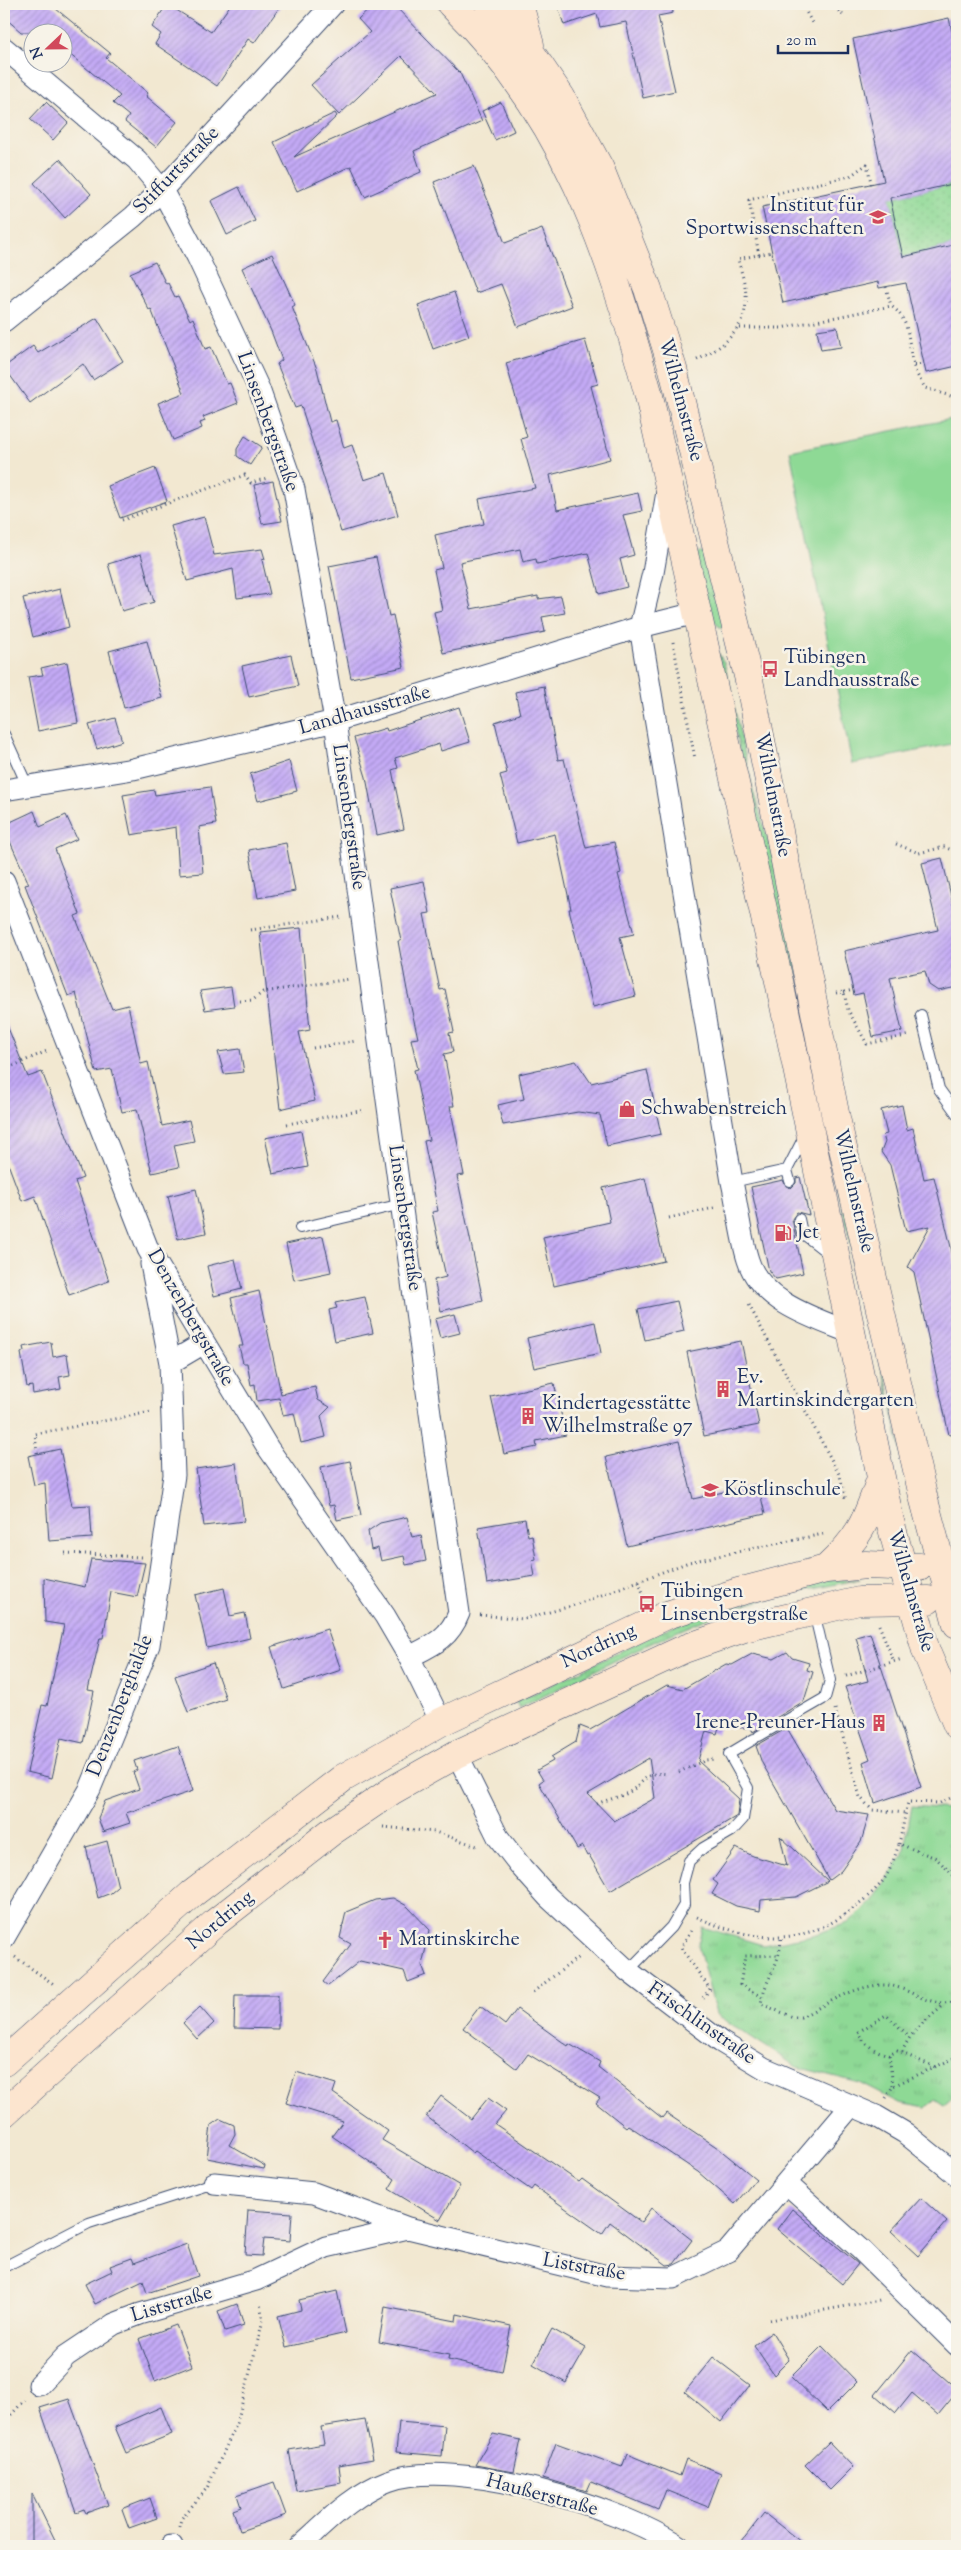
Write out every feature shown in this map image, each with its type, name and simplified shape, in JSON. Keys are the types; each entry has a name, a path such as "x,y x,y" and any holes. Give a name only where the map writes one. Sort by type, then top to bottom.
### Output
{"main road":[{"name":"Wilhelmstraße","path":"451,4 488,44 538,110 576,181 623,299 649,396 854,1334 881,1478 901,1566 926,1651 957,1725"},
{"name":"Wilhelmstraße","path":"489,4 533,56 561,97 600,169 648,290 673,369 749,680 838,1127 949,1568 957,1624"},
{"path":"519,4 533,56"},
{"path":"682,550 715,542"},
{"path":"696,613 730,650 749,680"},
{"path":"826,1569 845,1552 862,1528 881,1478"},
{"name":"Nordring","path":"4,2062 192,1894 343,1778 441,1722 667,1615 738,1592 826,1569 866,1565 949,1568"},
{"name":"Nordring","path":"4,2113 216,1922 315,1844 393,1790 457,1754 684,1650 744,1628 859,1602 953,1598"},
{"path":"441,1722 457,1754"}],"street":[{"name":"Stiffurtstraße","path":"4,321 133,217 162,190 333,4"},
{"name":"Linsenbergstraße","path":"4,48 137,160 162,190 197,256 259,389 294,489 335,721 436,1457 460,1613"},
{"name":"Wilhelmstraße","path":"668,484 654,573 640,627 732,1182 748,1262 767,1291 787,1305 854,1334"},
{"name":"Landhausstraße","path":"4,790 133,769 335,721 640,627 696,613"},
{"name":"Denzenbergstraße","path":"4,881 148,1249 268,1448 371,1594 409,1657 441,1722"},
{"name":"Denzenberghalde","path":"8,1946 90,1790 149,1645 174,1475 170,1363 148,1249"},
{"path":"170,1363 204,1343"},
{"path":"409,1657 438,1642 453,1628 460,1613"},
{"name":"Frischlinstraße","path":"457,1754 498,1837 522,1868 548,1897 628,1971 687,2018 721,2042 764,2068 876,2116 904,2133 957,2175"},
{"name":"Liststraße","path":"214,2183 314,2193 408,2228 608,2276 673,2278 728,2251 851,2106"},
{"path":"786,2183 908,2295 957,2345"},
{"name":"Liststraße","path":"39,2385 66,2356 114,2324 140,2314 256,2280 326,2246 408,2228"},
{"name":"Haußerstraße","path":"300,2546 354,2498 389,2481 429,2474 502,2482 578,2502 660,2533 679,2546"}],"lane":[{"path":"4,734 27,785"},
{"path":"921,1015 939,1089 957,1114"},
{"path":"790,1181 787,1170 809,1127"},
{"path":"732,1182 787,1170"},
{"path":"300,1228 402,1204"},
{"path":"799,1219 802,1233 837,1261"},
{"path":"628,1971 671,1927 684,1905 683,1883 688,1861 703,1848 732,1831 743,1819 748,1788 729,1754 825,1698 830,1680 814,1611"},
{"path":"4,2266 89,2223 214,2183"}],"path":[{"path":"802,4 812,23"},
{"path":"831,4 845,17"},
{"path":"759,255 749,200 850,176 867,164 872,187"},
{"path":"699,360 722,346 740,328 746,300 738,259 772,252"},
{"path":"886,287 891,306 900,313 905,322 914,365 925,388 957,398"},
{"path":"740,328 781,328 891,306"},
{"path":"914,365 924,364"},
{"path":"122,520 245,475 251,483 272,477"},
{"path":"670,620 675,661 695,759"},
{"path":"896,844 919,853 944,847 957,852"},
{"path":"250,930 361,914"},
{"path":"240,1001 253,1000 263,992 370,976"},
{"path":"811,997 853,990"},
{"path":"844,992 848,1010 867,1044 904,1036"},
{"path":"313,1048 379,1037"},
{"path":"4,1070 66,1042"},
{"path":"288,1124 389,1105"},
{"path":"669,1218 737,1203"},
{"path":"752,1269 746,1299 840,1476 847,1505"},
{"path":"38,1453 35,1434 171,1408"},
{"path":"460,1613 524,1619 575,1605 689,1562 829,1533"},
{"path":"65,1553 119,1556"},
{"path":"639,1581 647,1604"},
{"path":"830,1680 860,1674 926,1651"},
{"path":"825,1698 836,1711 860,1797 872,1810 907,1813"},
{"path":"679,1772 706,1760 729,1754"},
{"path":"597,1804 630,1792 647,1776 655,1772 668,1774"},
{"path":"697,1916 719,1927 752,1936 781,1938 813,1931 842,1918 867,1897 886,1877 899,1844 908,1802 940,1803 957,1795"},
{"path":"381,1827 435,1832 483,1848"},
{"path":"899,1844 936,1858 957,1879"},
{"path":"694,1923 699,1908"},
{"path":"687,2018 710,1989 680,1948 692,1929"},
{"path":"781,1938 780,1955 763,1989 761,2004 793,2017 801,2017 850,1992 880,1985 944,2005"},
{"path":"8,1946 75,1999"},
{"path":"533,1992 584,1953"},
{"path":"762,1997 740,1985 745,1956 780,1955"},
{"path":"902,2052 909,2036 916,2027 944,2005 957,2001"},
{"path":"909,2036 886,2015 866,2025 858,2032 862,2041 875,2051 889,2055 897,2051 902,2052 936,2068"},
{"path":"889,2055 894,2086"},
{"path":"876,2116 894,2086 957,2057"},
{"path":"770,2320 908,2295"},
{"path":"172,2546 181,2519 207,2488 237,2423 262,2320"},
{"path":"4,2422 39,2385"}],"green space":[{"path":"957,183 957,244 903,257 890,198"},
{"path":"957,418 957,743 852,764 790,451"},
{"path":"693,553 708,553 727,633 708,617"},
{"path":"718,653 724,662 753,791 776,867 919,1531 876,1340 830,1160"},
{"path":"860,1579 776,1597 727,1611 648,1645 519,1708 516,1702 672,1626 822,1580"},
{"path":"912,1806 950,1809 957,1821 957,2094 944,2105 935,2099 926,2108 899,2103 860,2083 797,2067 716,2014 698,1945 702,1927 763,1945 813,1935 848,1923 872,1902 903,1854"}],"building":[{"path":"10,4 50,4 110,53 106,58 148,93 146,96 177,122 156,147 125,122 129,116 113,103 120,96 72,56 72,22 22,22 21,32 4,17 4,11"},
{"path":"167,4 211,32 231,4 282,4 254,43 248,39 217,86 155,44 161,34 152,27"},
{"path":"374,4 393,4 460,73 482,121 414,151 421,172 365,197 351,166 297,191 274,142 335,113 337,116 294,157 437,93 401,56 339,115 311,85 370,32 358,19"},
{"path":"557,4 672,4 673,13 658,16 675,91 643,98 626,22 600,27 597,14 564,25"},
{"path":"949,18 957,54 957,183 890,198 903,257 957,244 957,366 926,373 906,283 879,288 878,282 783,303 762,207 884,181 853,39"},
{"path":"46,102 68,123 53,140 30,119"},
{"path":"501,102 514,131 495,140 482,111"},
{"path":"60,159 91,194 65,218 34,183"},
{"path":"474,166 505,243 542,229 572,306 518,327 501,284 476,293 434,182"},
{"path":"239,187 255,221 227,235 211,201"},
{"path":"272,254 295,305 292,307 317,369 330,422 336,420 344,448 352,445 364,480 386,473 398,515 341,532 301,406 295,408 277,364 282,360 242,268"},
{"path":"155,262 166,284 168,283 175,297 178,296 190,320 193,318 205,349 211,347 227,384 230,383 238,403 203,417 205,421 200,423 202,428 173,440 158,403 184,393 151,309 149,310 130,273"},
{"path":"454,292 469,336 433,349 418,305"},
{"path":"97,318 123,361 93,380 83,364 30,403 4,367 33,346 38,353"},
{"path":"837,327 841,347 821,350 817,330"},
{"path":"585,340 598,384 591,386 610,459 550,475 557,510 638,493 642,511 623,515 634,555 620,559 627,587 599,594 588,553 537,564 536,559 523,562 520,549 460,562 471,609 538,596 538,599 561,596 565,613 542,617 545,632 443,653 434,612 442,610 434,570 442,568 435,535 484,524 479,499 535,488 521,439 527,437 506,363"},
{"path":"245,436 262,447 250,465 237,456 237,449"},
{"path":"155,468 167,501 120,518 108,486"},
{"path":"273,481 282,521 262,524 254,485"},
{"path":"204,517 214,555 262,549 265,559 262,560 270,594 237,598 233,569 187,581 171,526"},
{"path":"141,554 154,602 122,611 108,564"},
{"path":"376,557 389,616 393,615 404,667 351,678 329,566"},
{"path":"60,589 69,627 33,637 23,598"},
{"path":"147,641 162,698 124,708 109,651"},
{"path":"291,655 298,686 249,697 242,666"},
{"path":"67,662 78,723 38,731 28,677 43,675 41,668"},
{"path":"544,686 558,760 564,759 586,848 614,842 621,873 618,874 634,934 620,937 636,996 593,1007 569,909 571,909 555,834 517,843 500,775 507,773 495,722 520,714 515,692"},
{"path":"459,707 470,742 441,751 439,744 395,758 398,768 392,770 404,829 377,835 366,777 354,738 386,728 387,731"},
{"path":"115,718 122,741 97,749 89,725"},
{"path":"289,761 297,791 258,801 250,774"},
{"path":"210,787 216,824 199,827 203,873 179,875 176,827 131,835 123,795 154,790 155,795"},
{"path":"34,811 40,827 66,815 77,839 55,849 80,914 75,916 112,1009 128,1005 141,1064 148,1062 162,1126 189,1120 194,1141 174,1145 179,1167 152,1173 137,1109 122,1112 112,1069 96,1072 76,993 68,996 25,885 29,884 4,828 4,825"},
{"path":"286,843 295,891 258,898 249,850"},
{"path":"942,858 957,921 957,987 938,991 929,985 925,971 890,978 902,1031 873,1037 863,993 854,995 844,951 938,930 922,863"},
{"path":"424,881 430,913 424,914 440,990 445,989 454,1032 449,1033 453,1052 444,1054 454,1106 450,1106 464,1175 457,1176 483,1301 441,1311 434,1280 446,1277 432,1212 438,1211 424,1141 429,1140 414,1070 418,1069 411,1039 418,1038 407,990 398,941 401,941 390,888"},
{"path":"301,928 310,1030 299,1032 315,1101 280,1109 260,932"},
{"path":"231,987 234,1006 205,1010 200,991"},
{"path":"4,1018 28,1077 42,1072 83,1178 75,1181 109,1281 69,1295 35,1196 22,1201 4,1153"},
{"path":"240,1049 244,1072 224,1074 218,1052"},
{"path":"576,1061 591,1083 647,1070 661,1134 607,1146 600,1115 578,1112 503,1125 498,1105 524,1099 519,1074"},
{"path":"902,1105 907,1130 913,1128 924,1179 934,1177 957,1272 957,1434 949,1435 914,1272 908,1267 930,1226 906,1231 890,1165 881,1152 885,1142 883,1135 887,1134 881,1110"},
{"path":"301,1131 308,1167 273,1174 265,1138"},
{"path":"800,1177 809,1215 797,1212 792,1219 803,1273 776,1279 769,1271 751,1187 783,1180 786,1186 791,1188 796,1183 796,1178"},
{"path":"645,1178 664,1261 554,1286 543,1237 610,1222 603,1188"},
{"path":"196,1189 206,1233 178,1239 168,1196"},
{"path":"323,1236 331,1272 294,1280 286,1244"},
{"path":"235,1259 242,1289 214,1296 207,1266"},
{"path":"259,1291 281,1394 315,1387 318,1400 330,1407 321,1416 326,1437 301,1443 294,1413 283,1415 279,1398 257,1401 255,1384 251,1385 247,1363 243,1363 239,1346 243,1346 231,1298"},
{"path":"365,1297 373,1333 335,1341 329,1310 337,1308 335,1303"},
{"path":"677,1301 684,1331 645,1340 638,1309"},
{"path":"455,1314 460,1333 440,1338 435,1319"},
{"path":"595,1322 601,1353 534,1368 527,1338"},
{"name":"Ev. Martinskindergarten","path":"741,1341 759,1425 704,1436 687,1352"},
{"path":"51,1342 53,1357 67,1354 70,1375 59,1377 61,1389 33,1394 32,1386 27,1387 21,1353 24,1351 23,1347"},
{"name":"Kindertagesstätte Wilhelmstraße 97","path":"554,1383 566,1435 536,1441 537,1447 504,1454 491,1397"},
{"path":"679,1441 693,1499 758,1484 765,1514 627,1546 606,1457"},
{"path":"60,1449 72,1506 90,1505 92,1538 49,1541 45,1483 34,1485 28,1456"},
{"path":"350,1461 361,1515 337,1520 334,1505 329,1506 321,1467"},
{"path":"236,1463 244,1521 204,1526 196,1469"},
{"path":"407,1517 412,1537 421,1535 426,1561 406,1565 404,1556 381,1561 378,1548 371,1550 368,1531 380,1523"},
{"path":"525,1519 528,1536 532,1535 536,1559 532,1560 535,1576 487,1584 478,1527"},
{"path":"91,1559 145,1563 137,1597 111,1592 103,1638 100,1638 88,1690 94,1691 83,1743 61,1738 52,1778 27,1772 42,1705 47,1706 64,1625 45,1622 44,1578 85,1587"},
{"path":"224,1588 230,1616 245,1613 250,1638 207,1648 195,1595"},
{"path":"327,1629 341,1670 284,1689 271,1647"},
{"name":"Irene-Preuner-Haus","path":"870,1633 921,1787 875,1803 863,1762 870,1759 845,1687 868,1681 856,1637"},
{"path":"787,1652 792,1658 809,1663 807,1670 813,1672 804,1701 753,1732 751,1728 719,1727 717,1734 706,1731 698,1761 739,1799 737,1816 610,1891 582,1846 577,1849 539,1783 543,1780 537,1770 553,1761 551,1757 576,1742 580,1726 590,1730 667,1685 683,1689 726,1664 732,1665 752,1654 774,1659","holes":["649,1758 655,1798 614,1821 588,1794"]},
{"path":"213,1663 226,1699 188,1712 175,1676"},
{"path":"787,1728 835,1810 869,1815 861,1842 841,1871 829,1880 762,1763 756,1746"},
{"path":"178,1746 193,1791 126,1813 130,1823 103,1832 98,1818 105,1801 139,1789 133,1772 137,1770 134,1761"},
{"path":"780,1836 828,1881 796,1897 761,1900 760,1911 736,1906 712,1894 718,1884 713,1880 736,1848 753,1856 787,1866"},
{"path":"107,1841 118,1887 111,1893 98,1898 86,1847"},
{"name":"Martinskirche","path":"393,1898 407,1906 430,1930 422,1965 426,1975 408,1982 404,1971 360,1961 328,1986 323,1982 351,1944 340,1938 346,1912 375,1900"},
{"path":"235,1995 278,1995 278,2029 234,2028"},
{"path":"480,2006 505,2025 517,2009 568,2046 569,2044 600,2062 598,2067 662,2118 666,2113 718,2148 756,2179 735,2204 698,2172 628,2125 626,2127 596,2103 600,2098 528,2054 517,2069 463,2028"},
{"path":"200,2007 214,2023 197,2039 183,2023"},
{"path":"296,2072 336,2084 333,2093 388,2131 382,2140 460,2186 440,2220 389,2189 395,2179 332,2136 343,2121 286,2103"},
{"path":"441,2096 471,2119 488,2098 506,2111 495,2124 579,2182 582,2179 641,2222 651,2208 692,2240 674,2264 667,2265 610,2222 602,2234 534,2186 531,2190 475,2151 473,2153 426,2116"},
{"path":"220,2119 234,2125 235,2134 229,2145 265,2166 264,2169 207,2158 211,2125"},
{"path":"921,2198 947,2222 918,2256 891,2231"},
{"path":"792,2209 858,2264 842,2284 777,2229"},
{"path":"248,2210 292,2213 290,2241 264,2239 262,2256 245,2255"},
{"path":"187,2244 198,2276 147,2293 143,2281 95,2304 85,2284 112,2271 110,2266 132,2258 134,2263"},
{"path":"337,2291 346,2333 286,2347 278,2316 301,2310 299,2300"},
{"path":"237,2304 244,2325 225,2331 218,2311"},
{"path":"385,2307 456,2321 457,2314 511,2326 502,2372 448,2360 449,2355 379,2342"},
{"path":"176,2325 192,2366 155,2381 139,2339"},
{"path":"552,2329 586,2348 566,2383 533,2364"},
{"path":"772,2332 789,2360 774,2375 754,2345"},
{"path":"822,2346 857,2382 827,2412 791,2377"},
{"path":"912,2350 957,2389 957,2392 938,2415 912,2393 896,2413 875,2395"},
{"path":"713,2357 750,2385 721,2422 685,2392"},
{"path":"69,2399 108,2505 86,2513 84,2509 76,2512 40,2408"},
{"path":"161,2407 172,2434 126,2453 115,2427"},
{"path":"365,2420 373,2459 339,2465 341,2483 296,2491 289,2450 324,2444 321,2427"},
{"path":"399,2422 445,2426 442,2456 396,2452"},
{"path":"493,2434 521,2440 514,2472 475,2465"},
{"path":"829,2442 853,2467 830,2490 805,2465"},
{"path":"556,2443 622,2467 627,2454 680,2476 686,2459 721,2473 708,2507 666,2490 658,2510 591,2482 587,2491 543,2478"},
{"path":"274,2482 286,2515 240,2531 233,2510 241,2507 237,2495"},
{"path":"32,2493 58,2546 32,2546"},
{"path":"150,2498 157,2518 129,2528 122,2509"},
{"path":"764,2513 806,2546 738,2546"}],"place":[{"name":"Institut für Sportwissenschaften","path":"878,217"},
{"name":"Tübingen Landhausstraße","path":"770,669"},
{"name":"Schwabenstreich","path":"627,1109"},
{"name":"Jet","path":"783,1233"},
{"name":"Ev. Martinskindergarten","path":"723,1389"},
{"name":"Kindertagesstätte Wilhelmstraße 97","path":"528,1416"},
{"name":"Köstlinschule","path":"710,1490"},
{"name":"Tübingen Linsenbergstraße","path":"647,1604"},
{"name":"Irene-Preuner-Haus","path":"879,1723"},
{"name":"Martinskirche","path":"385,1940"}]}
